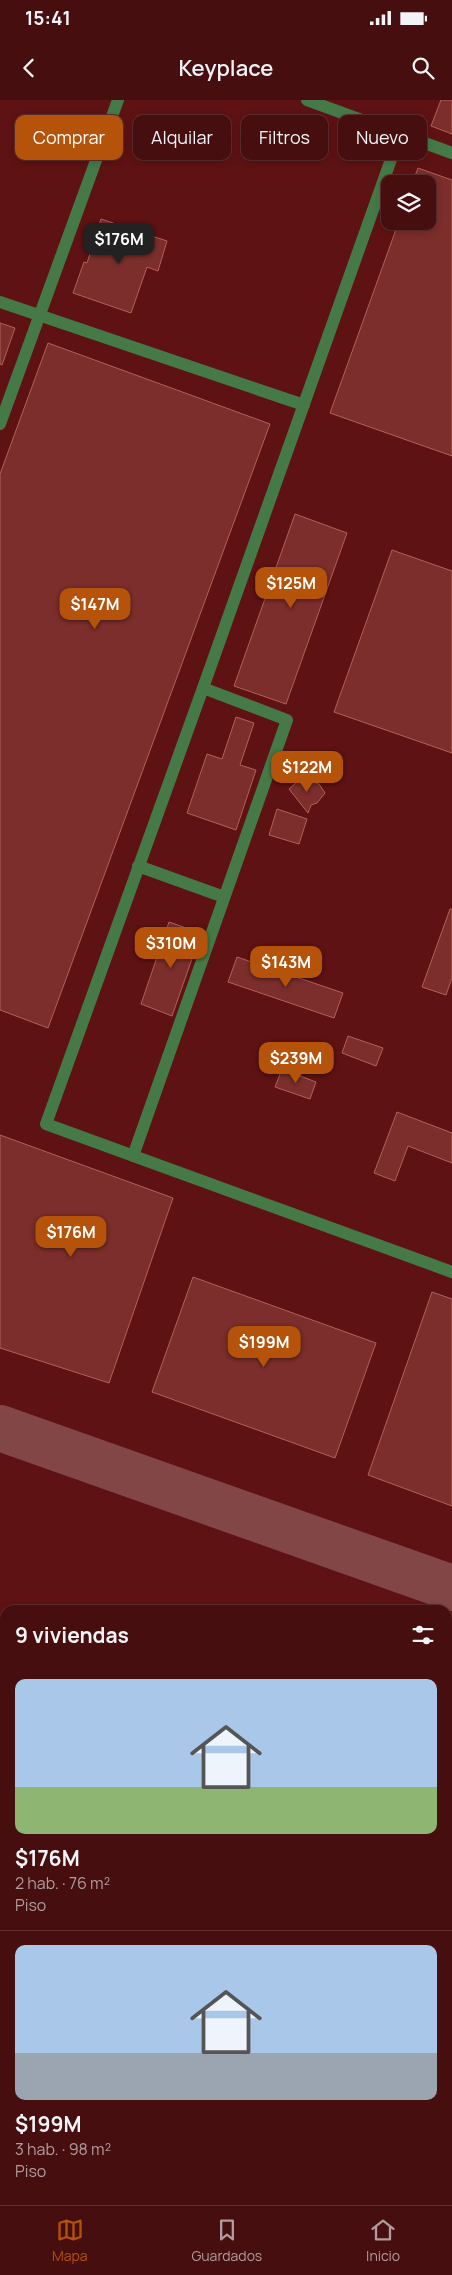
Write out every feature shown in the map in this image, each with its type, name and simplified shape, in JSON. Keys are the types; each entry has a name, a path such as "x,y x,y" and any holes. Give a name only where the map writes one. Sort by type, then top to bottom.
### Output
{"lane":[{"path":"0,424 38,315 118,100"},
{"path":"307,100 348,115"},
{"path":"427,144 452,153"},
{"path":"391,160 46,1124 452,1272"},
{"path":"0,302 304,405"},
{"path":"133,1156 287,720 202,688"},
{"path":"138,866 224,897"}],"building":[{"path":"441,100 452,100 452,134 431,126"},
{"path":"418,168 452,180 452,456 330,413 396,230 436,230 436,175 415,175"},
{"path":"101,219 167,241 158,271 147,267 131,313 73,293 84,262 87,263"},
{"path":"0,323 15,328 2,365 0,364"},
{"path":"48,343 270,424 48,1028 0,1010 0,474"},
{"path":"295,514 347,533 286,704 234,686"},
{"path":"392,550 452,571 452,753 334,712"},
{"path":"236,717 254,723 240,765 256,770 236,830 187,813 207,754 222,759"},
{"path":"308,780 319,784 325,793 317,803 311,805 308,813 289,789 297,782"},
{"path":"277,809 307,819 299,844 269,835"},
{"path":"450,909 452,909 452,978 446,995 422,987"},
{"path":"169,922 201,933 172,1016 141,1004"},
{"path":"237,957 343,993 334,1018 228,982"},
{"path":"348,1036 383,1048 376,1066 342,1053"},
{"path":"282,1069 316,1082 310,1099 275,1087"},
{"path":"397,1112 452,1133 452,1163 408,1146 395,1181 374,1173"},
{"path":"0,1135 173,1198 109,1383 0,1348"},
{"path":"193,1277 376,1343 335,1458 152,1392"},
{"path":"432,1292 452,1299 452,1506 368,1475"}],"taxiway":[{"path":"0,1428 452,1588"}]}
